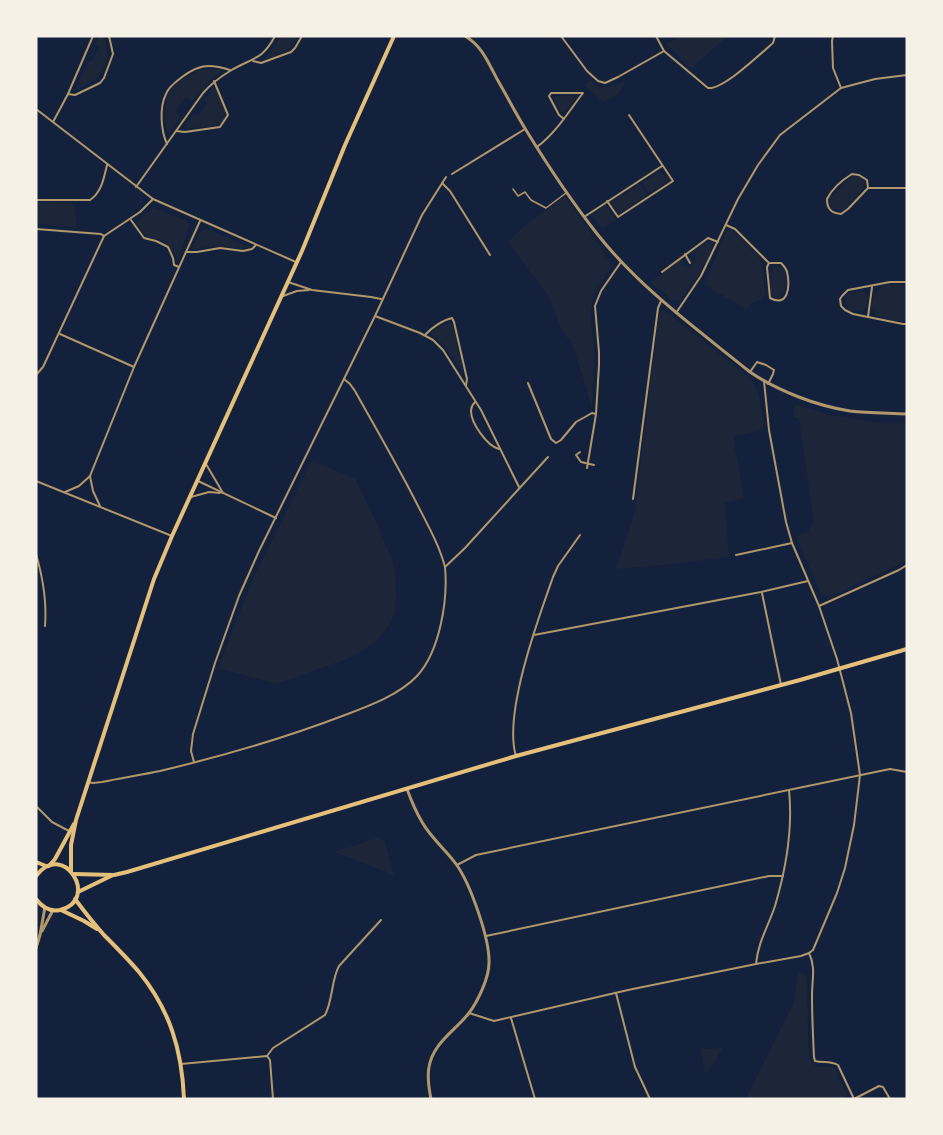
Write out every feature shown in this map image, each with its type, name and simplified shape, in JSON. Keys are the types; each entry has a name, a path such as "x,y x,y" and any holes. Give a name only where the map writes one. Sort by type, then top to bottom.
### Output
{"main road":[{"path":"36,899 41,906 53,910 61,909 71,904 78,892 77,880 73,873 71,844 76,820 154,579 288,282 345,145 394,36"},
{"path":"78,892 114,875 516,756 907,649"},
{"path":"36,876 55,859 76,820"},
{"path":"36,861 48,866 61,865 73,873 114,875"},
{"path":"75,899 102,933 139,971 158,999 172,1027 178,1047 184,1099"},
{"path":"61,909 102,933"}],"street":[{"path":"53,122 93,36"},
{"path":"68,94 75,95 100,83 104,78 113,54 109,36"},
{"path":"136,187 214,81 230,70 258,57 269,47 275,36"},
{"path":"251,61 261,63 291,52 302,36"},
{"path":"465,36 479,47 490,63 525,129 584,217 621,262 676,313 768,384 816,403 836,408 907,414"},
{"path":"561,36 587,71 598,81 605,83 664,51"},
{"path":"656,36 664,51 711,89 724,84 757,57 773,43 775,36"},
{"path":"834,36 832,41 833,68 841,88"},
{"path":"167,144 162,108 167,90 198,68 213,67 230,70"},
{"path":"676,313 697,284 738,199 758,165 780,135 841,88 875,79 907,75"},
{"path":"176,131 185,132 220,127 228,115 214,81"},
{"path":"537,147 545,141 564,118 583,93 551,93 549,96 559,115 564,118"},
{"path":"36,115 37,110 153,199 296,262"},
{"path":"607,201 618,217 673,181 629,115"},
{"path":"452,174 525,129"},
{"path":"36,200 90,200 95,197 101,187 107,165"},
{"path":"584,217 662,166"},
{"path":"868,188 867,180 860,175 852,174 830,193 827,199 828,208 833,213 841,214 868,188 907,188"},
{"path":"195,762 191,751 193,734 239,596 422,215 446,177"},
{"path":"441,183 450,191 490,255"},
{"path":"36,375 43,367 104,236 140,212 153,199"},
{"path":"130,219 144,238 168,247 174,265 179,267"},
{"path":"65,492 79,486 90,476 134,368 200,220"},
{"path":"726,225 735,229 769,263 781,263 787,270 788,292 779,301 770,298 767,267 769,263"},
{"path":"36,235 37,229 104,236"},
{"path":"662,272 708,238 717,242"},
{"path":"186,252 220,248 243,251 252,249 256,245"},
{"path":"685,254 690,263"},
{"path":"587,468 596,414 599,352 595,306 601,291 621,262"},
{"path":"288,282 312,290"},
{"path":"907,282 890,282 848,290 840,299 841,306 852,314 907,324"},
{"path":"868,317 872,286"},
{"path":"281,297 297,291 312,290 382,299"},
{"path":"633,499 658,308 662,301"},
{"path":"375,316 433,340 443,350 476,402 519,488"},
{"path":"424,336 442,322 452,318 467,379 465,385"},
{"path":"59,334 134,368"},
{"path":"750,372 757,362 774,370 768,384"},
{"path":"88,782 102,782 195,762 323,723 393,693 418,675 432,651 445,608 443,558 392,455 356,391 344,379"},
{"path":"469,1013 494,1021 511,1018 616,993 801,956 813,950 845,868 854,825 860,775 851,713 840,669 819,606 792,543 775,467 764,381"},
{"path":"528,383 551,439 556,443 576,422 592,413 596,414"},
{"path":"476,402 472,406 471,413 481,434 488,444 499,449"},
{"path":"580,452 576,455 581,462 594,465"},
{"path":"445,567 548,457"},
{"path":"206,463 223,493"},
{"path":"90,476 93,491 100,506"},
{"path":"36,481 172,536"},
{"path":"198,481 276,518"},
{"path":"191,497 209,492 223,493"},
{"path":"516,756 513,742 522,674 553,577 580,535"},
{"path":"736,555 792,543"},
{"path":"36,554 44,583 45,626"},
{"path":"819,606 907,565"},
{"path":"534,635 808,581"},
{"path":"761,592 781,685"},
{"path":"457,865 476,855 860,775 890,769 907,772"},
{"path":"407,789 422,823 457,865 471,891 488,949 488,973 483,986 469,1013 441,1041 428,1067 431,1099"},
{"path":"756,964 758,950 783,876 789,831 789,790"},
{"path":"36,806 52,822 69,831"},
{"path":"485,936 769,876 783,876"},
{"path":"40,935 41,906"},
{"path":"36,948 53,910"},
{"path":"181,1064 267,1056 273,1048 325,1015 335,973 339,966 381,920"},
{"path":"809,953 814,973 812,992 815,1061 834,1062 838,1065 854,1099 879,1086 883,1087 890,1099"},
{"path":"616,993 634,1067 650,1099"},
{"path":"511,1018 535,1099"},
{"path":"267,1056 270,1060 273,1099"}],"lane":[{"path":"513,189 518,196 525,192 531,200 546,208 567,192"}],"shaded area":[{"path":"99,36 105,36 107,47 106,64 103,71 75,91 88,61 93,61 99,46 95,45"},
{"path":"279,36 297,36 284,52 264,60 275,45"},
{"path":"681,36 728,36 691,68 666,44"},
{"path":"205,69 221,69 221,72 206,84 192,101 186,97 175,111 181,117 169,134 165,126 165,110 169,93 187,76"},
{"path":"590,80 601,87 625,83 618,94 604,102 585,86"},
{"path":"215,87 226,113 223,122 214,126 183,129 194,114 198,116 208,103 204,100"},
{"path":"572,95 575,100 566,111 561,112 554,99 555,96"},
{"path":"660,172 668,178 668,181 648,192 642,182"},
{"path":"854,176 861,178 863,189 844,210 833,208 830,198"},
{"path":"640,184 646,193 645,196 619,214 611,202"},
{"path":"565,196 610,262 610,268 594,295 590,314 594,350 592,409 570,338 563,333 548,295 508,242 521,229"},
{"path":"36,202 73,203 77,228 36,223"},
{"path":"606,205 616,220 602,229 591,215"},
{"path":"154,208 187,221 189,226 178,260 166,243 147,237 136,222"},
{"path":"207,229 249,247 244,249 219,246 192,249 200,232"},
{"path":"731,229 762,260 765,295 760,300 751,303 748,310 706,286 705,282 727,231"},
{"path":"707,242 712,243 713,246 699,275 679,301 674,301 651,283 682,259 685,261 682,264 686,268 697,259 691,253"},
{"path":"777,265 783,268 786,284 783,295 776,299 770,293 770,276 772,267"},
{"path":"886,285 907,285 907,321 884,319 874,312 872,303 875,294"},
{"path":"865,292 868,298 865,310 852,311 845,304 846,295"},
{"path":"664,310 749,377 758,394 764,427 760,428 760,431 733,436 744,498 725,503 729,557 616,569 634,516 659,315"},
{"path":"449,322 453,326 463,373 445,347 431,335 433,330"},
{"path":"794,404 830,415 879,423 907,423 907,559 829,597 821,594 796,536 807,533 814,523 799,418 794,418"},
{"path":"312,460 355,479 371,511 392,560 396,580 395,612 390,624 378,639 347,659 276,684 218,668 254,577"},
{"path":"377,838 385,842 394,875 335,852"},
{"path":"798,973 806,974 809,1059 817,1067 835,1067 839,1075 837,1076 847,1093 846,1096 842,1099 746,1099 793,1005"},
{"path":"723,1048 707,1073 704,1071 701,1049"}]}
